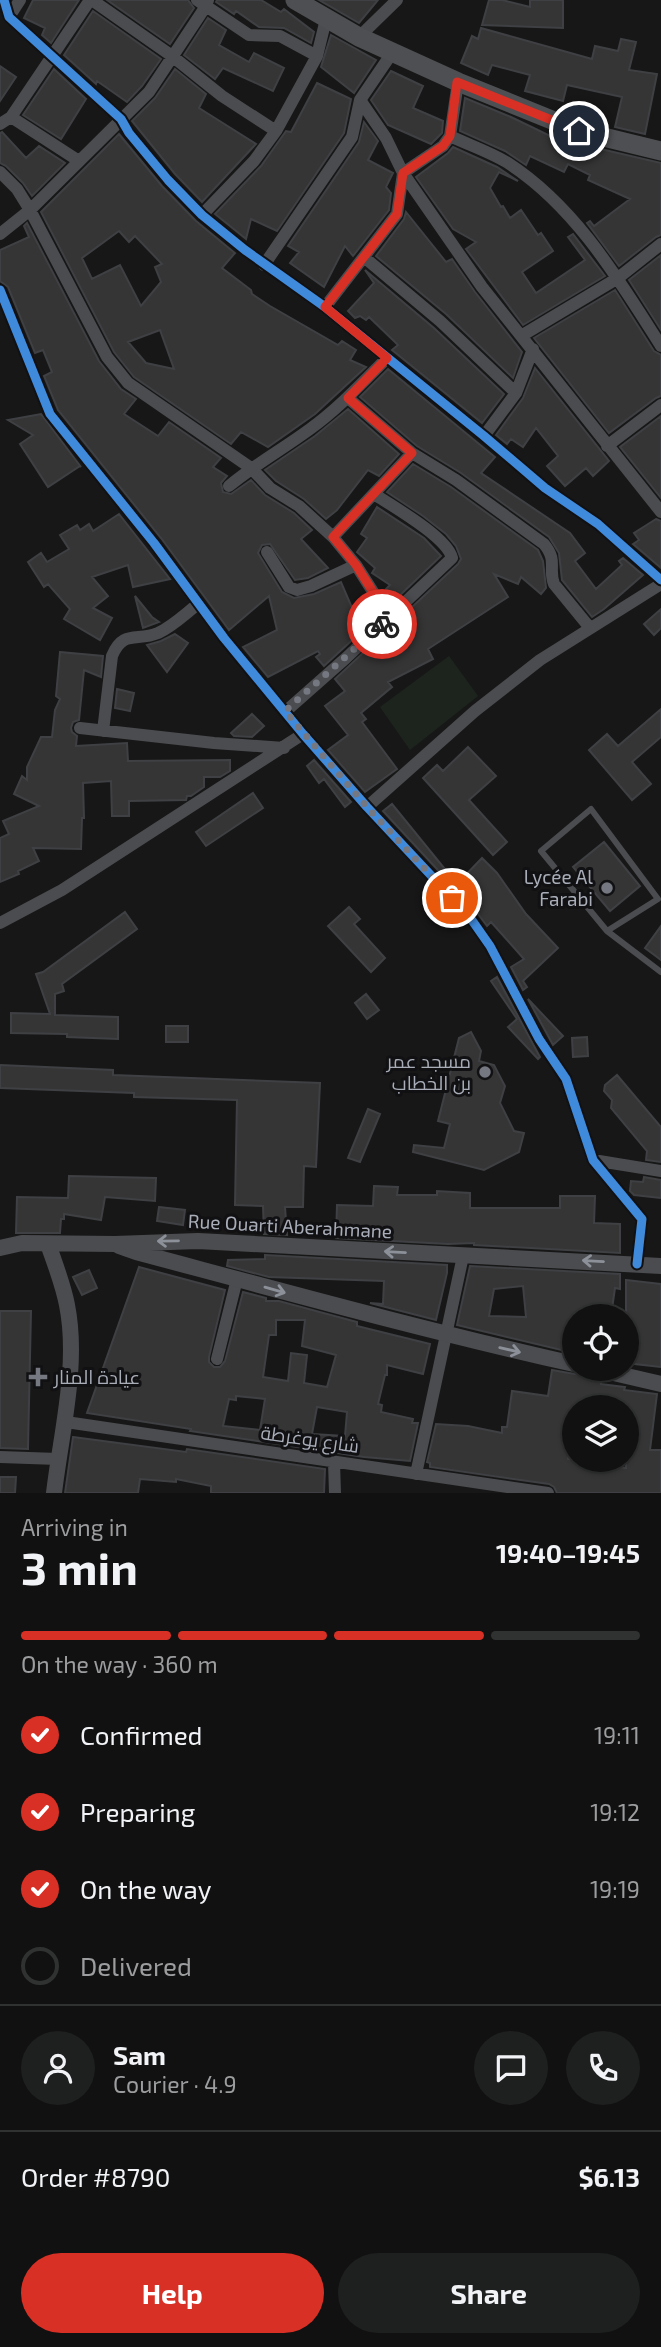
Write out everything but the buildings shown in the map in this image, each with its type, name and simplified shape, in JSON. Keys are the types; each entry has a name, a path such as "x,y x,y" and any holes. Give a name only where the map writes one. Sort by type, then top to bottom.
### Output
{"main road":[{"path":"295,0 392,54 457,82 569,127 661,151"}],"street":[{"path":"4,0 9,17 121,119 167,180 202,215 264,265 325,307 545,488 598,524 661,582 540,660 475,711 367,807"},
{"path":"9,17 20,0"},
{"path":"79,161 5,120 91,0 172,56 222,96 276,131"},
{"path":"359,37 397,0"},
{"path":"0,234 30,210 149,92 204,2 249,35 280,36 317,56"},
{"path":"202,215 254,161 276,131 317,56 326,19"},
{"path":"264,265 352,138 360,100 392,54"},
{"path":"325,307 397,214 403,173 443,146 450,136 457,82"},
{"path":"360,100 386,138 403,173 482,288 661,512"},
{"path":"450,136 507,163 564,210 618,278 661,346"},
{"path":"0,172 30,210 107,357 128,383 251,468 270,488 299,506 333,537 356,565 389,617"},
{"path":"521,336 618,278 661,244"},
{"path":"365,258 440,321 516,393"},
{"path":"0,290 50,414 98,471 224,638 303,734 469,916 490,946 539,1039 566,1079 593,1160 642,1219 637,1264"},
{"path":"484,436 516,393 533,349"},
{"path":"229,486 310,429 348,398 387,358"},
{"path":"348,398 412,453 456,480 544,544 553,558 554,584 590,628"},
{"path":"607,446 661,405"},
{"path":"333,537 412,453"},
{"path":"285,711 448,563 452,555 420,524 374,494"},
{"path":"267,552 289,587 297,590 356,565"},
{"path":"103,731 112,656 117,645 124,639 155,635 198,604"},
{"path":"80,728 284,748"},
{"path":"0,923 62,890 303,734"},
{"path":"593,1160 661,1171"},
{"path":"0,1239 22,1243"},
{"name":"Rue Ouarti Aberahmane","path":"22,1243 198,1241 661,1266"},
{"path":"0,1248 22,1243"},
{"path":"48,1244 65,1293 70,1323 66,1422 54,1493"},
{"path":"115,1244 446,1336 562,1361"},
{"path":"416,1474 463,1256"},
{"path":"217,1359 237,1279"},
{"path":"639,1379 661,1384"},
{"name":"شارع يوغرطة","path":"66,1422 545,1493"},
{"path":"0,1457 58,1459"},
{"path":"334,1462 335,1493"}],"lane":[{"path":"607,931 658,899 591,809 541,851 607,931 661,972"}],"shaded area":[{"path":"449,656 478,696 410,750 380,707"}],"cycle path":[{"path":"4,0 9,17 121,119 129,133 168,180 202,215 245,250 325,307 545,488 598,524 661,580"},
{"path":"0,290 50,414 154,543 224,638 303,734 469,916 490,946 539,1039 566,1079 593,1160 642,1219 637,1264"}],"way so far":[{"path":"382,624 285,711 367,807 452,898"}],"place":[{"name":"Lycée Al Farabi","path":"607,888"},
{"name":"مسجد عمر بن الخطاب","path":"485,1072"},
{"name":"عيادة المنار","path":"38,1377"}],"route":[{"path":"382,624 389,617 356,565 333,537 412,453 348,398 387,358 325,307 397,214 403,173 443,146 450,136 457,82 579,131"}]}
